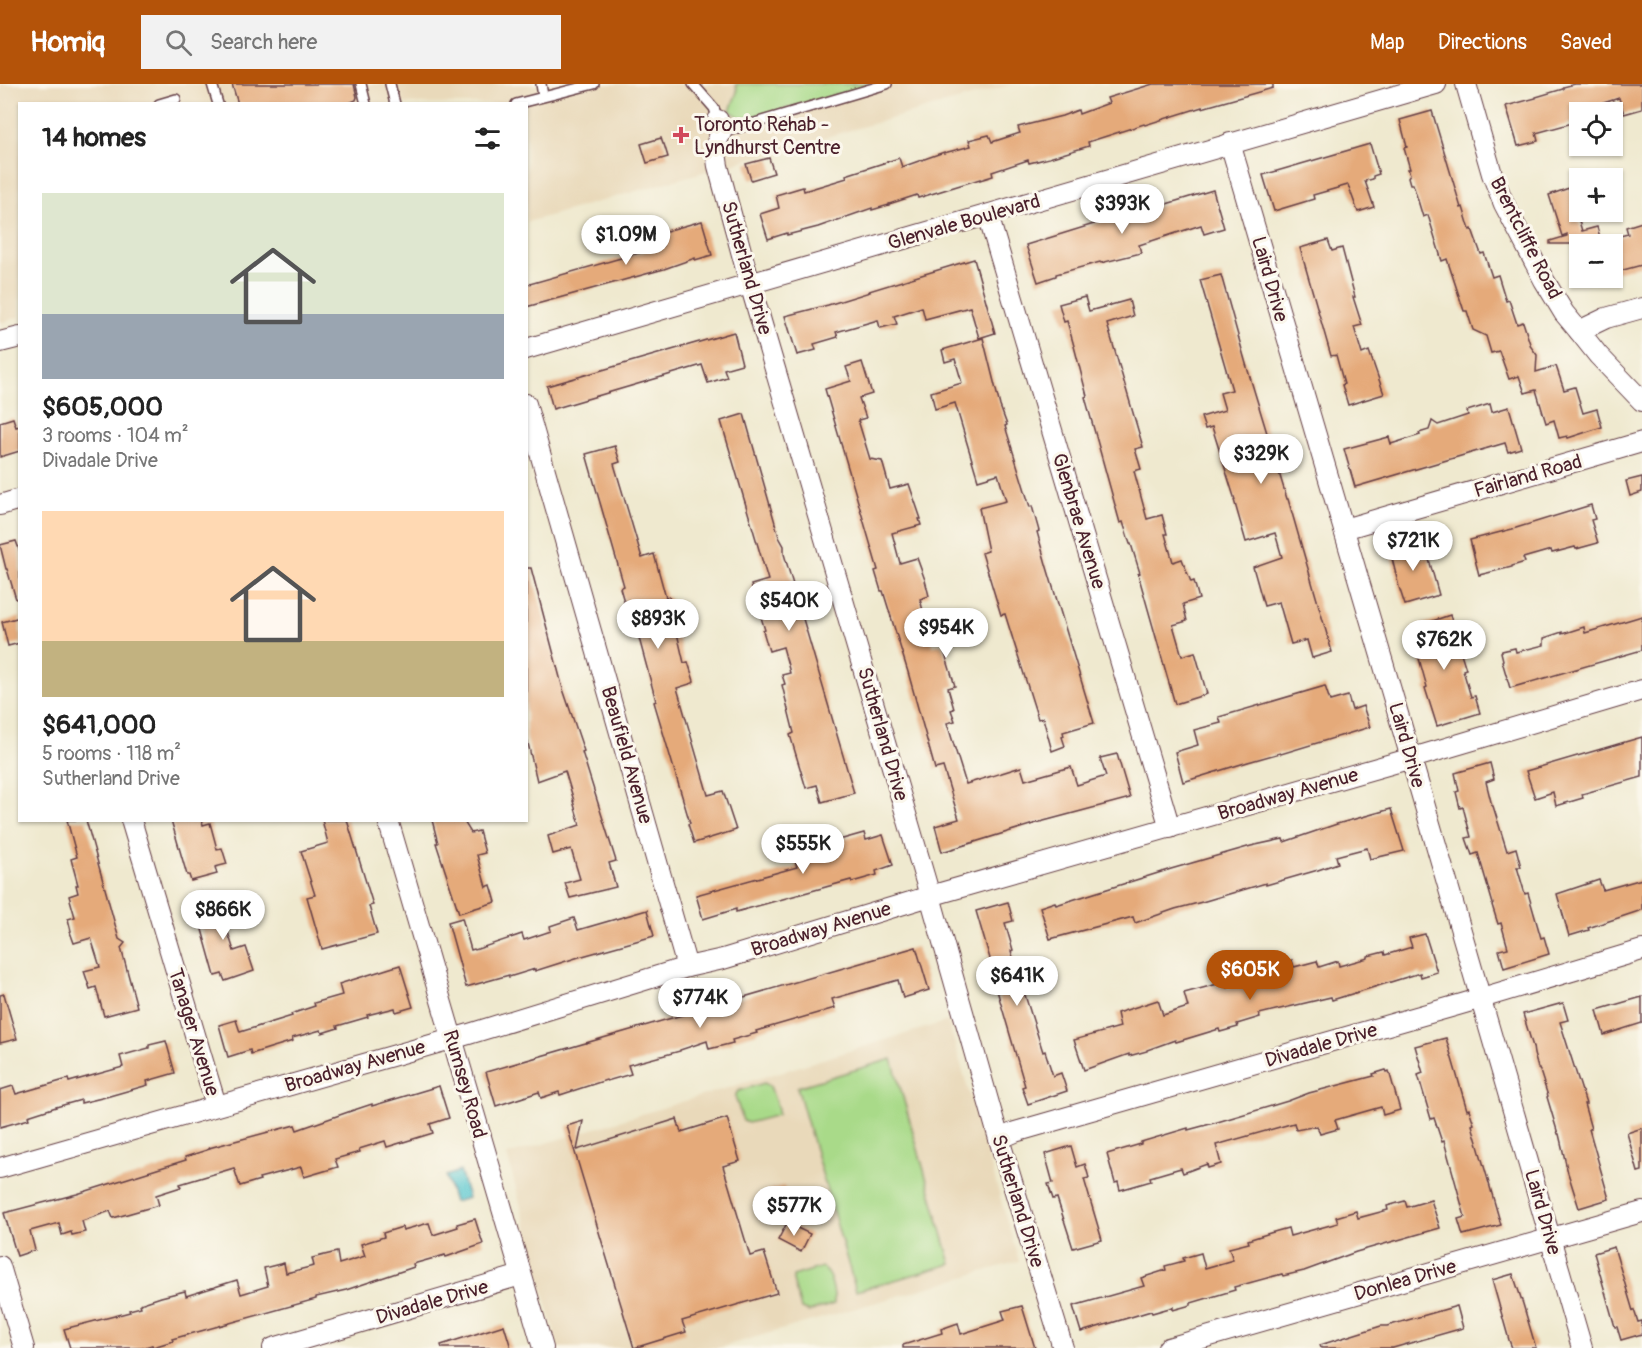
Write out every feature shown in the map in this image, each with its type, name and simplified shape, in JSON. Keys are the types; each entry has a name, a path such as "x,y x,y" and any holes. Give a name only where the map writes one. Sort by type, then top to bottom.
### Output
{"street":[{"name":"Glenvale Boulevard","path":"528,348 1436,84"},
{"name":"Brentcliffe Road","path":"1466,84 1492,174 1504,204 1544,280 1564,313 1598,355 1642,400"},
{"name":"Sutherland Drive","path":"719,126 715,152 750,284 999,1139 1063,1348"},
{"name":"Laird Drive","path":"1230,143 1582,1348"},
{"name":"Glenbrae Avenue","path":"988,215 1170,828"},
{"path":"1579,331 1606,318 1642,308"},
{"path":"0,342 18,338"},
{"name":"Beaufield Avenue","path":"528,411 687,967"},
{"name":"Fairland Road","path":"1344,529 1642,442"},
{"path":"0,505 18,500"},
{"name":"Broadway Avenue","path":"0,1168 452,1039 687,967 1642,690"},
{"name":"Tanager Avenue","path":"132,822 216,1105"},
{"name":"Rumsey Road","path":"389,822 543,1348"},
{"name":"Divadale Drive","path":"999,1139 1015,1132 1642,950"},
{"name":"Donlea Drive","path":"1168,1348 1642,1212"},
{"path":"0,1266 24,1348"},
{"name":"Divadale Drive","path":"273,1348 521,1275"}],"lane":[{"path":"212,84 217,102"},
{"path":"361,84 366,102"},
{"path":"390,84 394,102"},
{"path":"541,84 543,96"},
{"path":"523,102 594,84"},
{"path":"693,84 714,108 719,126 887,84"},
{"path":"166,102 176,99"}],"shaded area":[{"name":"Toronto Rehab - Lyndhurst Centre","path":"0,84 1013,84 528,222 528,102 18,102 18,317 0,323"},
{"path":"948,1021 1019,1261 718,1348 559,1348 507,1155"}],"green space":[{"path":"736,84 877,84 751,118 741,118 730,111 737,92"},
{"path":"892,1059 951,1264 856,1291 797,1087"},
{"path":"764,1083 770,1086 778,1115 748,1123 743,1121 735,1096 738,1091"},
{"path":"822,1267 832,1284 834,1304 809,1312 801,1309 793,1276"}],"water":[{"path":"460,1171 468,1198 454,1202 446,1176"}],"building":[{"path":"232,84 354,84 357,97 352,102 237,102"},
{"path":"1153,84 1273,84 1273,88 1144,124 1088,142 1089,146 1049,158 1029,163 1028,160 992,172 993,176 980,180 918,198 917,195 818,227 768,239 760,214 779,208 776,195 803,187 804,191 847,178 846,175 899,158 902,167 944,152 971,146 969,140 989,135 992,142 1020,133 1018,127 1078,110 1079,114 1109,103 1107,98"},
{"path":"1575,84 1642,84 1642,109 1624,114 1623,102 1620,102 1619,98 1606,102 1569,102 1569,124 1536,133 1538,141 1518,146 1506,106 1563,89 1563,87"},
{"path":"1432,111 1461,208 1463,207 1481,254 1484,253 1492,277 1498,275 1506,301 1509,300 1517,324 1523,322 1531,347 1537,355 1536,372 1556,366 1564,390 1575,387 1583,413 1597,409 1602,427 1568,438 1567,436 1559,438 1554,420 1546,423 1536,390 1525,393 1519,376 1509,379 1499,351 1491,353 1486,336 1473,330 1467,311 1464,311 1447,259 1442,261 1428,215 1423,217 1413,184 1410,184 1408,177 1410,174 1408,169 1410,169 1404,148 1407,147 1400,120"},
{"path":"661,138 668,157 647,163 641,144"},
{"path":"1370,144 1379,174 1365,181 1374,207 1358,212 1348,185 1313,195 1314,199 1274,211 1263,175"},
{"path":"769,158 774,173 751,180 746,164"},
{"path":"1569,188 1569,222 1579,222 1582,231 1597,227 1599,234 1569,234 1569,244 1550,244 1550,241 1567,236 1567,234 1562,236 1549,195"},
{"path":"1213,190 1224,228 1204,234 1201,225 1139,245 1141,253 1056,274 1056,276 1038,282 1026,245"},
{"path":"702,221 712,255 528,306 528,284 663,246 659,233"},
{"path":"1642,222 1642,265 1623,270 1623,235 1628,234 1626,227"},
{"path":"1328,240 1332,251 1342,248 1362,325 1354,327 1362,354 1369,351 1384,394 1348,405 1336,355 1331,356 1300,248"},
{"path":"974,259 995,333 979,338 970,307 925,319 922,307 894,316 897,324 880,328 878,320 836,332 838,337 814,344 816,350 797,355 785,316 828,305"},
{"path":"1221,275 1332,652 1312,658 1307,640 1291,644 1279,602 1264,606 1253,567 1282,557 1275,533 1246,542 1212,427 1205,429 1201,417 1225,410 1220,393 1232,390 1200,280"},
{"path":"1085,297 1089,311 1129,300 1133,316 1107,324 1143,447 1135,449 1141,469 1134,471 1147,519 1162,515 1173,562 1182,559 1191,582 1194,581 1199,599 1183,604 1187,621 1173,625 1182,656 1195,652 1207,694 1175,704 1138,574 1140,573 1123,522 1120,523 1085,397 1087,396 1067,321 1064,322 1059,304"},
{"path":"734,332 742,364 724,369 727,377 708,383 702,365 553,409 547,386"},
{"path":"983,338 1007,425 1005,426 1030,507 1032,506 1046,564 1094,723 1063,732 1065,746 1052,751 1043,718 1038,719 1005,614 1001,615 982,553 988,551 979,508 1006,501 998,474 978,480 955,403 935,409 931,392 962,383 955,359 945,362 942,350"},
{"path":"862,362 872,394 859,398 866,418 858,420 870,459 882,461 890,489 909,484 921,519 919,519 921,525 892,533 900,563 917,558 925,580 929,596 920,599 933,646 942,644 955,686 948,688 955,721 947,723 966,784 1021,767 1025,780 1071,767 1077,785 1106,776 1100,758 1117,754 1130,798 942,852 935,826 959,819 943,767 935,769 908,672 875,571 878,570 825,389 851,381 846,367"},
{"path":"1490,404 1492,412 1509,407 1521,448 1508,452 1505,443 1355,487 1344,449 1389,437 1391,444 1429,430 1432,421 1438,425 1468,415 1467,411"},
{"path":"744,414 854,793 822,802 817,785 806,788 790,735 794,733 782,685 785,684 782,675 790,673 783,647 769,651 751,585 768,580 721,421"},
{"path":"13,418 16,427 18,426 18,452 0,457 0,422"},
{"path":"615,446 620,462 614,464 642,558 654,554 666,598 669,597 675,616 673,616 684,663 688,662 694,681 677,688 708,795 723,791 736,830 694,843 654,702 656,701 639,638 620,588 624,586 586,454"},
{"path":"1642,477 1642,492 1630,496 1626,481"},
{"path":"1591,505 1595,519 1591,520 1598,543 1552,553 1551,550 1523,558 1525,562 1512,567 1479,575 1470,540"},
{"path":"1417,539 1422,558 1428,556 1439,595 1405,605 1389,546"},
{"path":"16,541 18,546 18,598 16,599 0,545"},
{"path":"528,568 531,568 563,689 584,751 582,752 616,861 609,863 616,887 570,898 565,883 580,879 571,849 553,854 548,836 580,825 574,801 565,771 537,781 528,743"},
{"path":"1450,615 1462,649 1460,650 1466,669 1463,670 1471,697 1475,696 1480,713 1437,726 1425,688 1427,687 1412,628"},
{"path":"1642,616 1642,650 1510,688 1502,661 1502,651 1515,648 1516,652 1544,645 1544,638 1562,632 1562,634 1584,627 1585,633"},
{"path":"18,618 18,644 8,646 2,622"},
{"path":"1325,686 1330,701 1348,696 1352,710 1363,706 1370,727 1183,782 1175,752 1198,745 1194,730 1221,723 1219,717"},
{"path":"1642,737 1642,777 1582,794 1583,798 1556,806 1553,792 1535,798 1526,771"},
{"path":"1490,763 1494,779 1486,782 1492,806 1507,851 1516,848 1521,867 1517,867 1525,894 1528,893 1541,938 1544,937 1549,954 1504,968 1499,950 1508,948 1501,923 1498,924 1492,905 1478,853 1472,855 1466,838 1471,837 1463,807 1460,808 1456,792 1459,791 1455,773"},
{"path":"1391,809 1404,851 1370,859 1367,848 1336,856 1338,863 1318,870 1175,909 1135,923 1133,917 1050,939 1040,907 1055,902 1056,905 1251,846 1283,839 1284,842"},
{"path":"68,822 87,822 119,939 125,943 121,948 137,1007 104,1016 96,987 90,989 84,971 100,967 91,938 74,943 68,919 75,917 69,896 78,893 71,859 77,857"},
{"path":"172,822 202,822 203,825 210,823 217,849 222,848 227,864 215,867 217,874 191,881 187,875"},
{"path":"323,822 348,822 373,905 369,906 377,934 322,949 307,897 315,895 301,851 328,843"},
{"path":"433,822 464,822 471,833 479,831 485,853 477,855 486,887 491,885 496,902 459,913 436,843 438,843"},
{"path":"864,833 866,840 883,835 893,865 876,871 877,875 703,919 696,895 797,867 793,853"},
{"path":"1642,879 1642,910 1569,936 1557,894 1599,880 1603,890"},
{"path":"231,899 238,922 226,926 234,951 246,947 254,971 225,981 222,974 215,976 196,908"},
{"path":"1008,902 1013,921 1005,923 1013,950 1011,951 1043,1052 1045,1051 1053,1076 1061,1073 1067,1091 1028,1104 976,911"},
{"path":"647,910 654,936 535,971 535,969 466,987 448,922 462,918 471,950 475,950 522,934 524,940 551,931 550,926 574,918 578,930"},
{"path":"1425,934 1437,972 1421,977 1420,973 1332,1000 1331,997 1259,1014 1260,1017 1237,1024 1238,1027 1220,1032 1219,1029 1176,1042 1175,1040 1084,1070 1074,1040 1120,1027 1117,1013 1158,1000 1163,1015 1188,1007 1184,993 1225,982 1227,988 1275,974 1273,966 1292,960 1294,967 1317,961 1319,967 1338,961 1339,966 1384,952 1385,955 1412,947 1409,938"},
{"path":"916,947 929,990 903,998 898,980 832,999 835,1008 756,1031 757,1033 732,1040 733,1043 709,1049 707,1041 628,1065 631,1074 560,1095 559,1092 541,1098 539,1092 496,1106 486,1072"},
{"path":"400,965 413,1007 396,1012 395,1008 367,1015 368,1017 322,1033 321,1030 292,1038 293,1041 251,1054 250,1050 228,1057 219,1025 236,1020 240,1032 292,1016 291,1014 315,1006 314,1003 342,995 339,984"},
{"path":"4,994 17,1039 0,1043 0,995"},
{"path":"1642,997 1642,1023 1604,1035 1597,1010"},
{"path":"1563,1003 1568,1020 1560,1022 1586,1104 1584,1104 1591,1129 1589,1129 1609,1199 1579,1208 1523,1014"},
{"path":"1446,1038 1467,1110 1469,1109 1474,1124 1472,1125 1501,1225 1463,1235 1458,1219 1465,1217 1444,1141 1442,1142 1434,1118 1431,1119 1418,1075 1423,1073 1415,1046"},
{"path":"166,1041 175,1073 147,1081 148,1085 81,1103 81,1100 56,1107 28,1116 29,1119 0,1127 0,1090 13,1086 16,1094 68,1079 69,1082 123,1067 120,1056"},
{"path":"1389,1071 1400,1110 1383,1115 1381,1107 1335,1120 1338,1129 1320,1134 1317,1126 1296,1130 1294,1123 1216,1145 1221,1164 1208,1168 1207,1164 1183,1173 1181,1168 1150,1177 1151,1181 1120,1190 1118,1182 1115,1183 1107,1154 1188,1128 1188,1130 1214,1123 1309,1093 1374,1076 1373,1074"},
{"path":"439,1086 449,1118 430,1124 433,1133 387,1147 385,1141 359,1149 360,1152 335,1159 338,1167 304,1177 301,1167 259,1178 260,1180 240,1186 234,1168 180,1184 181,1187 156,1195 159,1205 113,1218 110,1211 82,1221 85,1232 72,1235 71,1232 62,1235 59,1223 30,1231 35,1250 17,1256 4,1213 77,1194 186,1160 185,1157 209,1148 295,1125 297,1130 372,1104 372,1106"},
{"path":"727,1118 740,1161 723,1166 750,1256 764,1252 777,1293 682,1321 686,1332 634,1348 567,1126 583,1121 577,1150 677,1119 681,1132"},
{"path":"1642,1128 1642,1171 1638,1172 1627,1133"},
{"path":"1071,1146 1077,1167 1085,1164 1089,1178 1084,1179 1102,1240 1073,1248 1057,1198 1053,1199 1048,1184 1053,1183 1045,1154"},
{"path":"784,1186 790,1210 772,1215 765,1191"},
{"path":"1431,1200 1440,1228 1356,1252 1304,1271 1283,1276 1282,1274 1234,1287 1235,1290 1191,1303 1191,1305 1173,1310 1173,1307 1152,1313 1151,1311 1081,1332 1073,1306 1144,1286 1141,1278 1166,1270 1165,1266 1184,1261 1183,1258 1201,1253 1205,1268 1233,1260 1229,1248 1249,1243 1248,1240 1270,1233 1288,1228 1290,1236 1338,1223 1336,1217 1356,1211 1358,1218 1388,1210 1387,1206 1405,1201 1407,1207"},
{"path":"475,1219 483,1244 446,1257 445,1255 413,1264 414,1267 346,1290 172,1339 173,1341 153,1347 152,1345 142,1348 70,1348 64,1329 130,1312 129,1310 141,1307 140,1304 161,1297 185,1291 186,1296 237,1280 241,1294 268,1286 264,1268 284,1263 286,1273 314,1266 312,1258 337,1252 339,1264 365,1256 361,1244 384,1237 383,1233 402,1227 403,1230 429,1223 433,1235"},
{"path":"787,1223 810,1234 801,1252 778,1240"},
{"path":"1614,1247 1633,1311 1638,1322 1642,1321 1642,1334 1621,1340 1617,1327 1615,1327 1594,1253"},
{"path":"1513,1274 1536,1348 1512,1348 1509,1340 1492,1280"},
{"path":"1022,1306 1035,1348 903,1348 903,1345 942,1333 941,1329 958,1323 961,1334 1005,1320 1002,1311"},
{"path":"1457,1306 1463,1328 1393,1348 1321,1348 1320,1345 1381,1326"},
{"path":"504,1325 511,1348 442,1348 441,1345"}],"place":[{"name":"Toronto Rehab - Lyndhurst Centre","path":"681,135"}]}
